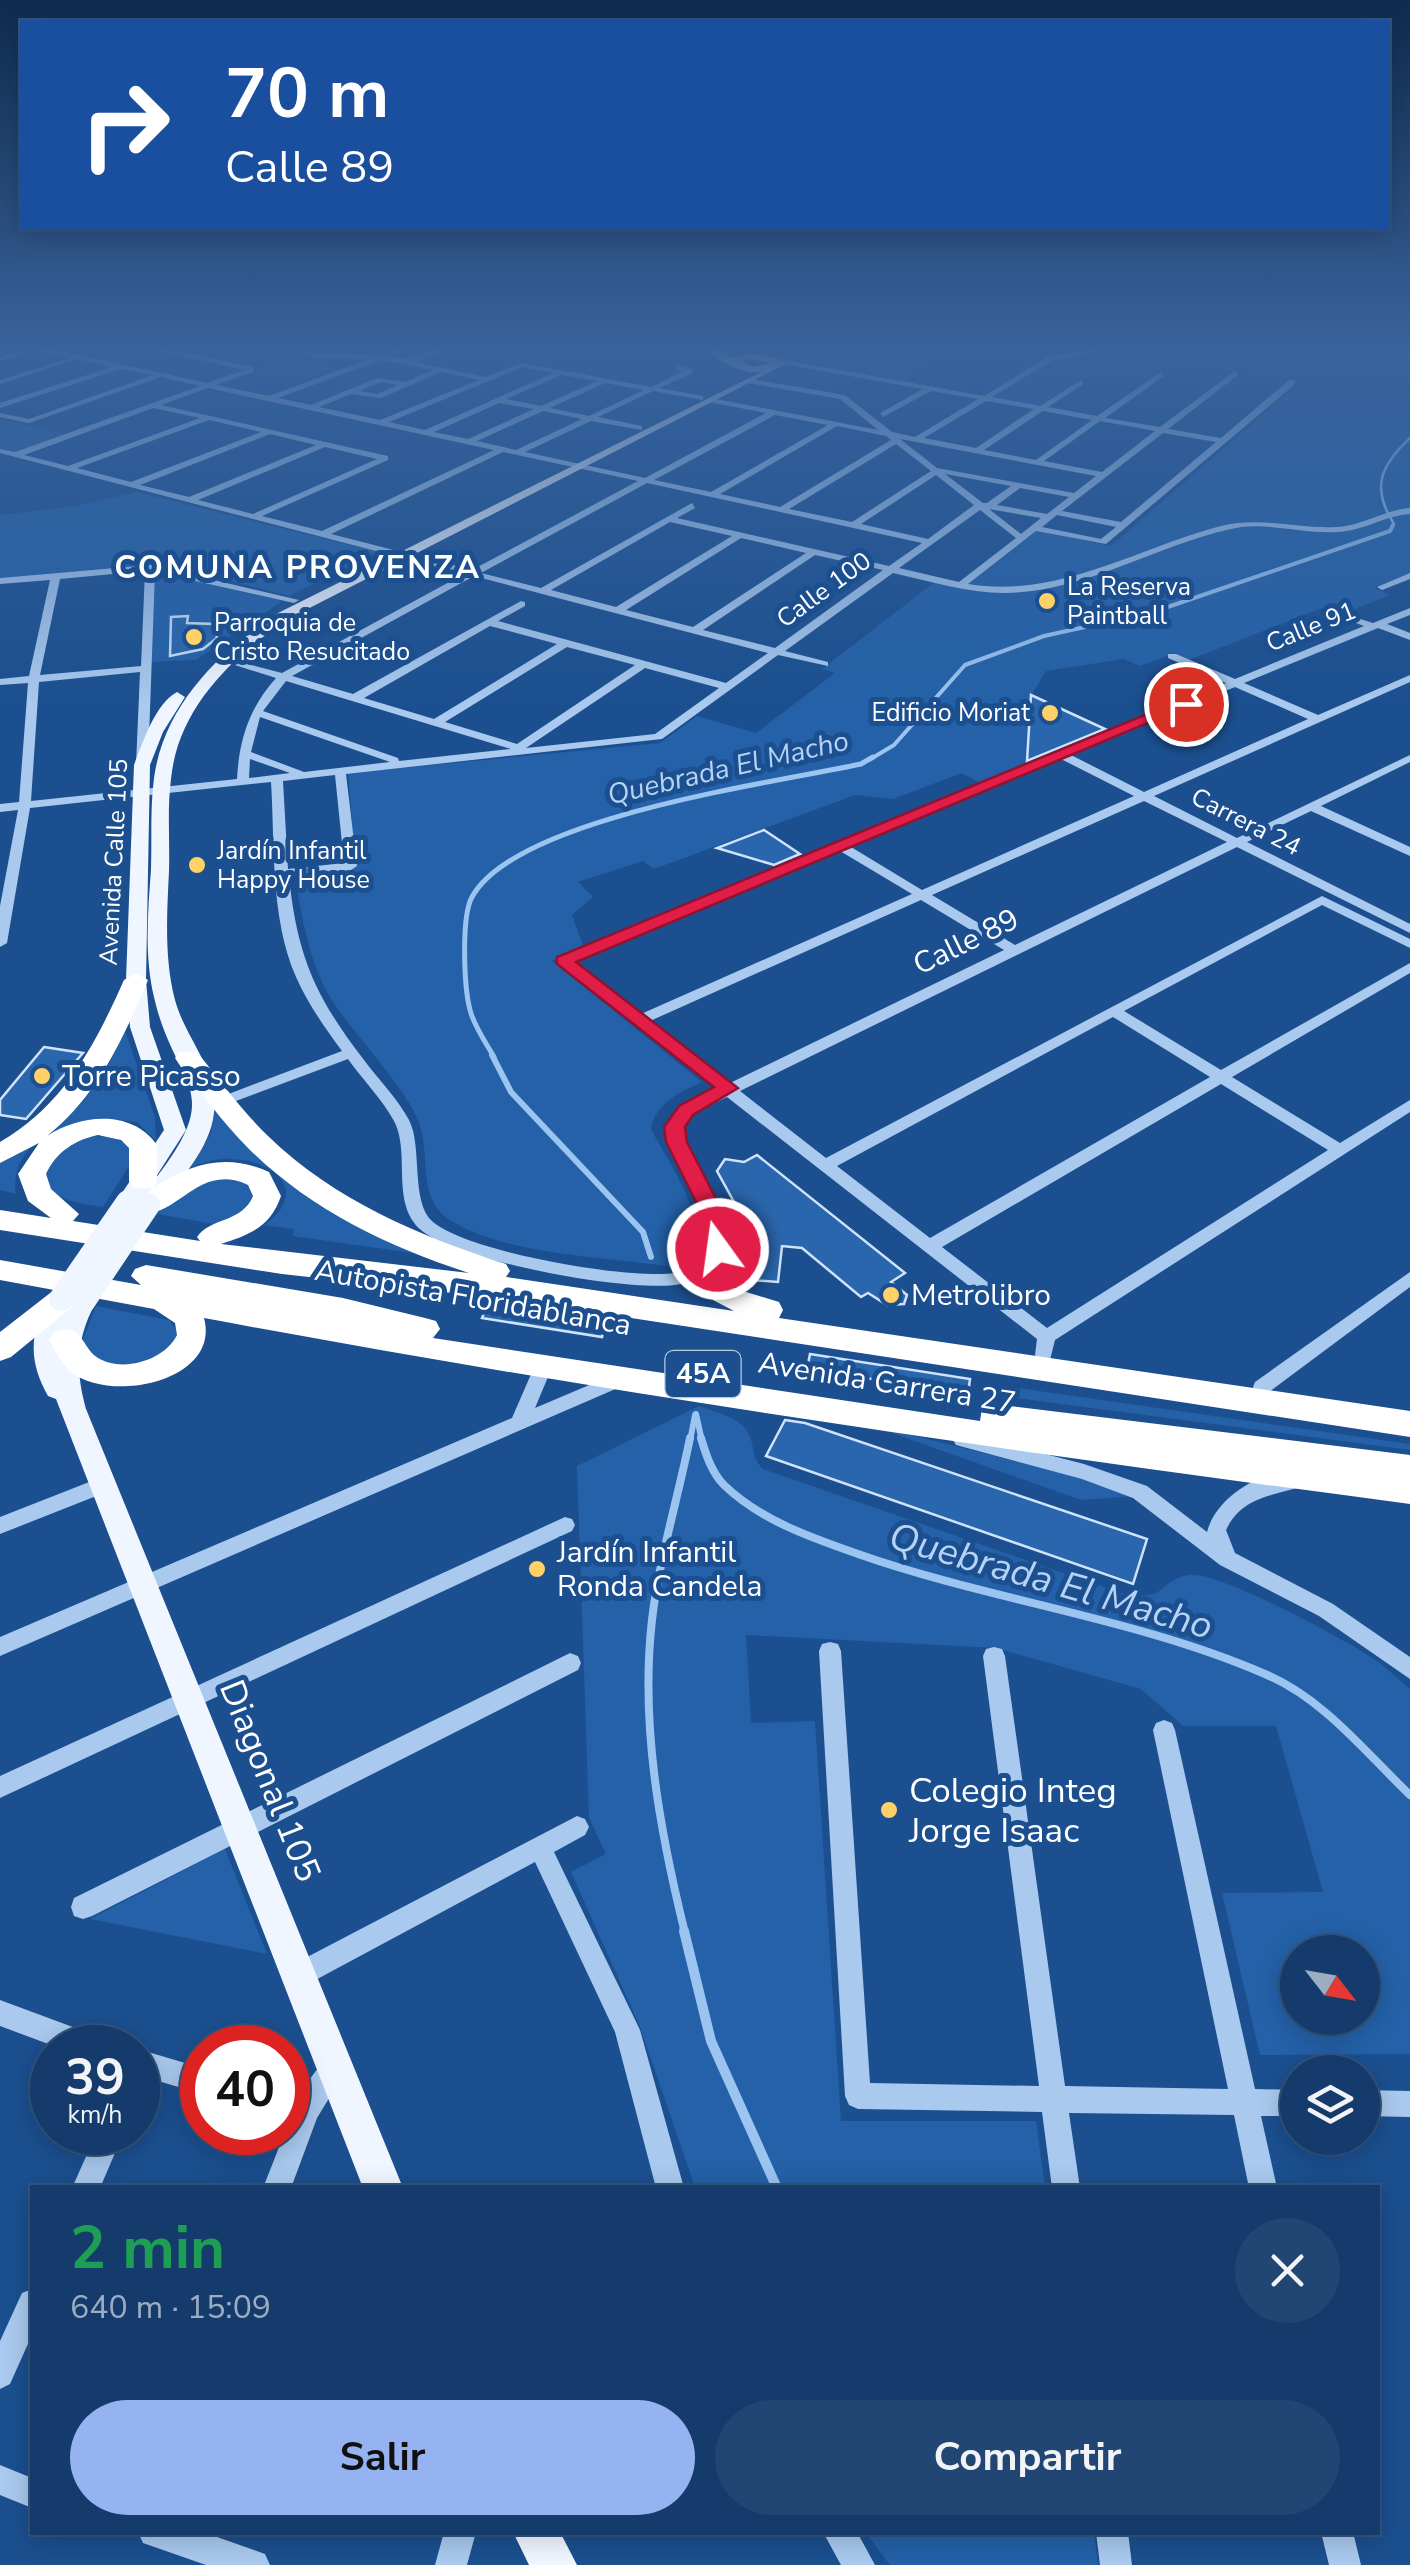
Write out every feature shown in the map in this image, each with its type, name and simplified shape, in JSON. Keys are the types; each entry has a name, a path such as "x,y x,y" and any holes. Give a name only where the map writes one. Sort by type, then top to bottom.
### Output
{"highway":[{"path":"0,1154 48,1124 84,1085 109,1043 136,980"},
{"path":"188,1058 274,1156 334,1199 407,1239 496,1271"},
{"path":"65,1214 38,1194 32,1174 46,1151 70,1135 99,1127 129,1131 143,1145 140,1196 210,1170 238,1170 259,1179 266,1196 258,1215 212,1237"},
{"name":"Avenida Carrera 27","path":"2,1222 65,1214 212,1237 496,1271 1045,1346 1262,1387 1410,1404"},
{"name":"Autopista Floridablanca","path":"2,1222 282,1264 507,1288 1410,1424"},
{"name":"Autopista Floridablanca","path":"2,1222 428,1330 938,1411 1410,1468"},
{"path":"718,1249 711,1267 717,1286 736,1301 768,1310"},
{"name":"Avenida Carrera 27","path":"0,1270 66,1294 162,1300 1001,1437 1410,1490"},
{"path":"0,1284 66,1294"},
{"path":"0,1350 66,1294"},
{"path":"65,1340 80,1361 97,1373 110,1378 144,1375 176,1358 192,1335 192,1323 184,1312 162,1300"}],"main road":[{"name":"Avenida Calle 105","path":"66,1294 140,1196 190,1145 203,1115 203,1091 168,1010 160,965 152,790 142,765 163,718 194,677 236,638 294,600 571,466"},
{"name":"Avenida Calle 105","path":"140,1196 175,1130 140,1027 136,980 152,790 179,723 202,689 229,660 283,616 398,552"},
{"name":"Diagonal 105","path":"66,1294 62,1366 72,1409 381,2185"},
{"name":"Diagonal 105","path":"66,1294 44,1334 43,1352 55,1386 72,1409"},
{"path":"537,2535 554,2565"}],"street":[{"path":"54,466 325,532 824,664"},
{"path":"68,469 77,466"},
{"path":"132,484 180,466"},
{"path":"191,499 272,466"},
{"path":"257,515 369,466"},
{"path":"325,532 468,466"},
{"path":"582,466 930,542"},
{"path":"243,780 244,753 258,713 284,676 674,466"},
{"path":"712,494 762,466"},
{"path":"782,509 849,466"},
{"path":"929,466 1021,538"},
{"path":"1056,466 1103,475"},
{"path":"961,585 1115,466"},
{"path":"1034,528 1103,542 1193,466"},
{"path":"854,525 936,471 1076,496"},
{"name":"Calle 100","path":"522,750 658,738 930,542 1019,484"},
{"path":"544,590 692,506"},
{"path":"984,506 1122,525"},
{"path":"669,519 961,585 1008,591 1041,586 1232,526 1266,523 1347,529 1388,514 1410,511"},
{"path":"618,610 740,535"},
{"path":"695,630 813,552"},
{"path":"0,581 150,568 294,600"},
{"path":"142,765 150,568"},
{"path":"0,941 25,804 34,678 56,575"},
{"path":"1382,587 1410,576"},
{"path":"355,698 521,604"},
{"path":"1327,609 1410,637"},
{"name":"Calle 91","path":"640,1020 563,960 1410,611"},
{"path":"489,622 728,687"},
{"path":"436,723 566,643"},
{"path":"1172,656 1318,719"},
{"path":"229,660 522,750"},
{"path":"0,808 522,750 644,664"},
{"path":"0,682 143,668"},
{"path":"1410,678 640,1020 928,1247 1045,1346 1410,1104"},
{"path":"258,713 402,763"},
{"path":"244,753 303,774"},
{"name":"Carrera 24","path":"1062,755 1410,929"},
{"name":"Calle 89","path":"718,1249 717,1222 676,1142 674,1127 686,1110 1410,758"},
{"path":"285,874 351,866 340,770"},
{"path":"277,776 289,920 300,972 408,1136 416,1210 436,1234 504,1257 652,1280 686,1277 704,1266 718,1249"},
{"path":"1312,806 1410,852"},
{"path":"842,846 1013,950"},
{"path":"825,1165 1322,900 1410,944"},
{"path":"928,1247 1410,968"},
{"path":"1113,1012 1340,1150"},
{"path":"223,1100 353,1052"},
{"path":"1262,1387 1410,1278"},
{"path":"519,1423 544,1365"},
{"path":"0,1647 625,1377"},
{"path":"876,1417 1130,1488 1164,1507 1240,1567 1326,1610 1410,1668"},
{"path":"1240,1567 1217,1540 1216,1530 1224,1511 1264,1487 1322,1478"},
{"path":"0,1526 102,1485"},
{"path":"0,1787 566,1525"},
{"path":"830,1651 858,2096 1280,2102"},
{"path":"994,1656 1066,2185"},
{"path":"83,1906 570,1664"},
{"path":"1164,1730 1262,2185"},
{"path":"298,1976 577,1827"},
{"path":"540,1846 627,2030 669,2185"},
{"path":"0,2013 33,2025"},
{"path":"310,2093 335,2066"},
{"path":"1380,2103 1410,2104"},
{"path":"87,2185 101,2155"},
{"path":"278,2185 285,2155"},
{"path":"0,2374 30,2307"},
{"path":"0,2480 30,2492"},
{"path":"163,2535 254,2565"},
{"path":"451,2565 459,2535"},
{"path":"841,2535 860,2565"},
{"path":"1112,2535 1116,2565"},
{"path":"1339,2535 1344,2565"}],"shaded area":[{"path":"1204,466 1410,466 1410,573 1374,588 1390,595 1345,613 1327,606 1189,660 1174,653 1140,666 1124,659 1046,671 1031,696 1027,764 982,784 962,773 893,799 855,795 654,869 643,861 578,882 593,897 572,915 583,946 552,961 702,1082 663,1105 651,1129 679,1179 694,1218 696,1236 691,1252 679,1265 525,1247 472,1231 439,1211 428,1188 422,1136 413,1110 326,990 304,926 294,875 356,868 348,773 660,743 697,716 756,733 835,673 822,669 935,582 963,588 1036,531 1111,546"},
{"path":"137,492 377,552 289,596 187,570 139,566 0,578 0,515 75,506"},
{"path":"154,570 282,601 196,660 150,662"},
{"path":"125,1031 155,1117 156,1141 137,1122 76,1125 38,1142 25,1155 17,1172 16,1194 0,1190 0,1161 44,1134 76,1108 101,1077"},
{"path":"215,1110 370,1231 413,1253 292,1236 294,1229 264,1225 285,1200 286,1189 273,1171 231,1159 191,1167 211,1133"},
{"path":"89,1136 113,1137 130,1146 131,1163 103,1207 64,1198 46,1180 44,1169 64,1146"},
{"path":"231,1175 250,1186 253,1194 246,1212 213,1224 157,1214 183,1187"},
{"path":"96,1306 169,1320 178,1332 176,1344 140,1368 98,1365 81,1344"},
{"path":"996,1385 1410,1444 1410,1450 994,1395"},
{"path":"699,1406 744,1427 763,1469 1118,1592 1146,1595 1189,1575 1227,1584 1338,1637 1374,1659 1410,1689 1410,2054 1260,2055 1222,1893 1323,1892 1276,1726 1183,1726 1141,1689 996,1648 746,1635 751,1723 815,1721 841,2121 1036,2121 1045,2185 694,2185 640,2027 571,1872 606,1854 589,1818 577,1466"},
{"path":"867,1424 1111,1485 1134,1496 1081,1500"},
{"path":"225,1849 267,1954 90,1919"},
{"path":"868,2535 1094,2535 1098,2565 890,2565"}],"building":[{"name":"Parroquia de Cristo Resucitado","path":"188,616 187,623 214,624 217,638 203,649 170,656 171,617"},
{"name":"Edificio Moriat","path":"1031,695 1105,729 1027,761"},
{"path":"764,830 800,854 774,865 717,848"},
{"name":"Torre Picasso","path":"44,1047 83,1053 26,1119 0,1115 0,1100"},
{"path":"757,1155 905,1273 891,1282 907,1295 904,1304 887,1305 868,1293 861,1297 802,1248 782,1246 778,1282 737,1279 745,1222 717,1171 725,1159 744,1162"},
{"path":"488,1304 607,1323 602,1337 482,1318"},
{"path":"810,1354 970,1379 968,1394 807,1369"},
{"path":"785,1420 805,1423 1147,1539 1133,1584 766,1456"}],"waterway":[{"name":"Quebrada El Macho","path":"1387,466 1381,488 1392,528"},
{"name":"Quebrada El Macho","path":"869,760 894,745 965,665 1044,636 1153,612 1390,531 1393,525"},
{"name":"Quebrada El Macho","path":"494,1057 470,1010 465,935 472,897 498,869 539,845 591,825 711,793 861,764 873,757"},
{"name":"Quebrada El Macho","path":"492,1055 511,1092 643,1232 651,1257"},
{"name":"Quebrada El Macho","path":"696,1414 702,1441"},
{"path":"690,1441 695,1415"},
{"path":"685,1933 655,1778 649,1659 659,1574 690,1438"},
{"name":"Quebrada El Macho","path":"701,1438 724,1485 770,1518 805,1534 960,1585 1166,1638 1265,1674 1325,1712 1410,1795"},
{"path":"684,1931 711,2041 776,2185"}],"place":[{"name":"La Reserva Paintball","path":"1047,601"},
{"name":"Parroquia de Cristo Resucitado","path":"194,637"},
{"name":"Edificio Moriat","path":"1050,713"},
{"name":"Jardín Infantil Happy House","path":"197,865"},
{"name":"Torre Picasso","path":"42,1076"},
{"name":"Metrolibro","path":"891,1295"},
{"name":"Jardín Infantil Ronda Candela","path":"537,1569"},
{"name":"Colegio Integ Jorge Isaac","path":"889,1810"}],"district":[{"name":"COMUNA PROVENZA","path":"298,567"}],"route":[{"path":"718,1249 720,1230 676,1142 674,1127 686,1110 728,1088 563,960 1186,704"}]}
